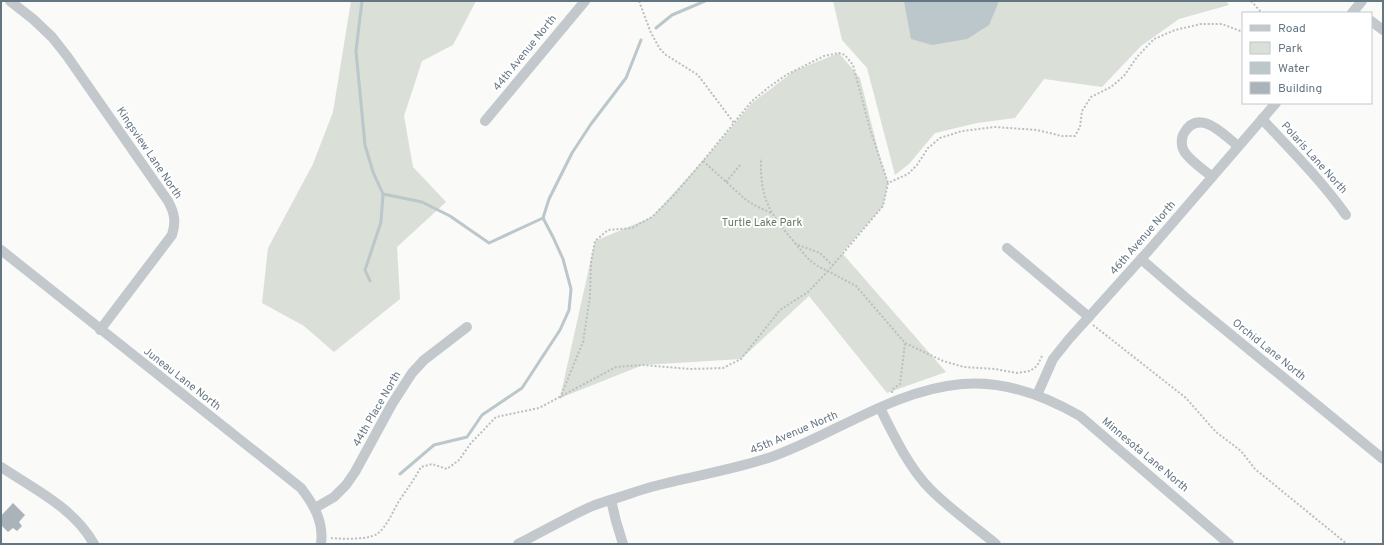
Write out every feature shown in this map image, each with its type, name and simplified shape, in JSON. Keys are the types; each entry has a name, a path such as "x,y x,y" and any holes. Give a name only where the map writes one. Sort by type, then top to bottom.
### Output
{"street":[{"name":"Kingsview Lane North","path":"10,1 33,19 52,37 67,56 174,212 175,224 172,235 100,330"},
{"name":"44th Avenue North","path":"485,121 585,1"},
{"path":"1372,22 1383,30"},
{"name":"46th Avenue North","path":"1037,395 1053,359 1275,104"},
{"name":"Polaris Lane North","path":"1262,119 1303,161 1332,195 1346,215"},
{"path":"1212,176 1184,152 1182,136 1186,129 1200,122 1208,123 1238,146"},
{"path":"1007,248 1086,320"},
{"name":"Juneau Lane North","path":"1,250 301,488 314,508 320,522 322,541"},
{"name":"Orchid Lane North","path":"1141,259 1192,302 1381,454"},
{"name":"44th Place North","path":"314,508 334,497 346,485 355,472 392,404 412,373 424,360 467,327"},
{"name":"45th Avenue North","path":"518,544 591,506 651,487 730,469 767,458 804,444 891,403 938,387 964,384 989,384 1008,387 1037,395"},
{"name":"Minnesota Lane North","path":"1037,395 1059,404 1080,416 1229,544"},
{"path":"880,408 910,464 929,488 952,509 996,544"},
{"path":"1,467 60,506 77,521 94,544"},
{"path":"611,500 624,544"}],"path":[{"path":"639,1 651,32 660,49 666,55 698,75 734,123"},
{"path":"1251,1 1261,12"},
{"path":"888,183 908,174 917,165 928,148 940,138 962,131 995,127 1037,130 1062,136 1075,136 1080,128 1082,110 1091,97 1111,87 1124,76 1137,57 1154,39 1175,30 1201,24 1222,24 1242,32"},
{"path":"322,541 364,538 377,534 385,525 421,467 432,464 447,469 459,460 471,443 496,416 539,408 560,398 616,367 643,365 690,369 723,368 741,359 780,310 808,292 883,206 888,183 870,129 854,65 845,55 838,53 824,56 786,75 769,87 751,102 703,162 652,217 632,228 608,230 596,241 591,262 590,297 583,342 560,398"},
{"path":"761,158 760,174 762,188 768,207 778,223 814,265 828,270 856,286 905,343 943,361 964,367 995,369 1017,373 1030,371 1037,366 1044,354"},
{"path":"703,162 749,202 772,214"},
{"path":"726,182 741,164"},
{"path":"797,245 820,253 832,265"},
{"path":"1086,320 1186,398 1216,432 1241,451 1255,469 1347,544"},
{"path":"891,403 892,390 900,384 905,343"}],"green space":[{"path":"351,1 476,1 453,45 422,61 404,116 413,167 446,202 397,247 400,299 334,352 304,326 262,303 268,248 313,164 333,112"},
{"path":"833,1 1226,1 1229,5 1179,19 1141,46 1102,87 1044,79 1015,118 977,123 935,133 909,164 895,175 867,68 842,40"},
{"name":"Turtle Lake Park","path":"839,53 860,78 879,154 888,183 883,206 842,253 946,372 887,393 809,296 741,359 643,365 560,398 595,241 652,217 708,155 752,103 794,71"}],"water":[{"path":"904,1 999,1 989,25 967,39 932,45 911,39"}],"building":[{"path":"13,503 25,515 19,522 22,526 17,531 13,528 8,532 1,525 1,516"}],"waterway":[{"path":"362,1 356,51 365,145 373,172 383,194 422,202 450,216 489,243 543,218"},
{"path":"656,28 672,15 705,1"},
{"path":"400,474 434,445 467,437 482,415 522,388 560,330 569,310 571,289 563,259 543,218 549,199 572,153 591,124 626,78 641,40"},
{"path":"370,281 365,270 381,222 383,194"}]}
